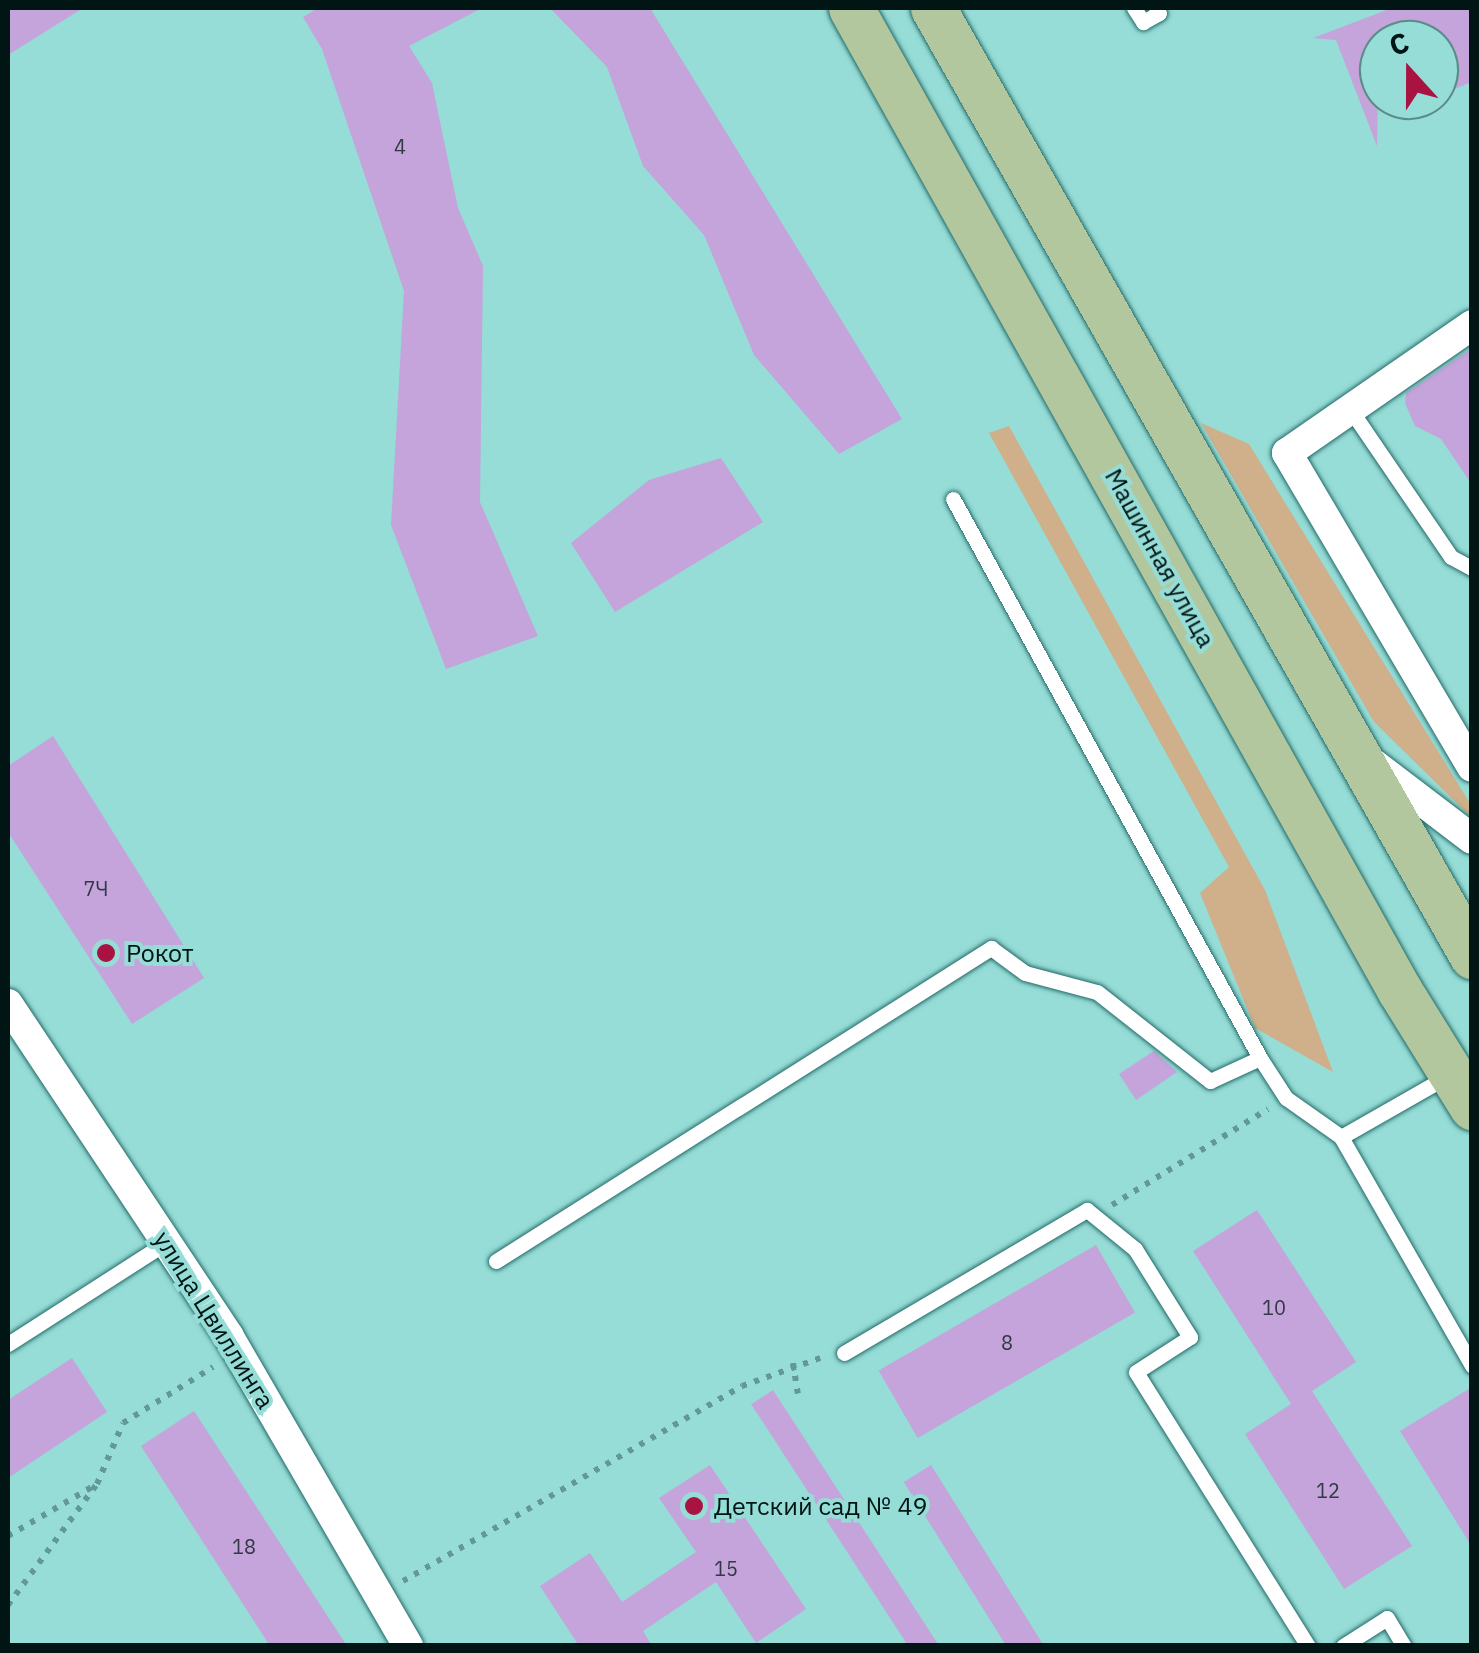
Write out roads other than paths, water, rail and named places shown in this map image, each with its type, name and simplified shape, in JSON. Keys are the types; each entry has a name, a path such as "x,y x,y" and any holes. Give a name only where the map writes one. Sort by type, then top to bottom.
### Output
{"main road":[{"name":"Машинная улица","path":"851,8 1461,1090"},
{"path":"933,8 1344,741 1472,956"}],"street":[{"path":"1472,324 1287,453 1472,767"},
{"path":"1344,741 1472,839"},
{"name":"улица Цвиллинга","path":"8,1004 237,1352 408,1646"}],"lane":[{"path":"1134,8 1143,22 1159,12 1156,8"},
{"path":"1350,409 1451,558 1472,568"},
{"path":"954,499 1260,1058 1286,1098 1341,1137 1472,1366"},
{"path":"496,1261 991,948 1025,974 1097,992 1210,1081 1260,1058"},
{"path":"1341,1137 1461,1090"},
{"path":"844,1353 1087,1210 1135,1249 1190,1338 1136,1372 1308,1646"},
{"path":"8,1344 167,1242"},
{"path":"1343,1646 1387,1618 1404,1646"}],"place":[{"name":"Рокот","path":"106,953"},
{"name":"Детский сад № 49","path":"694,1506"}]}
